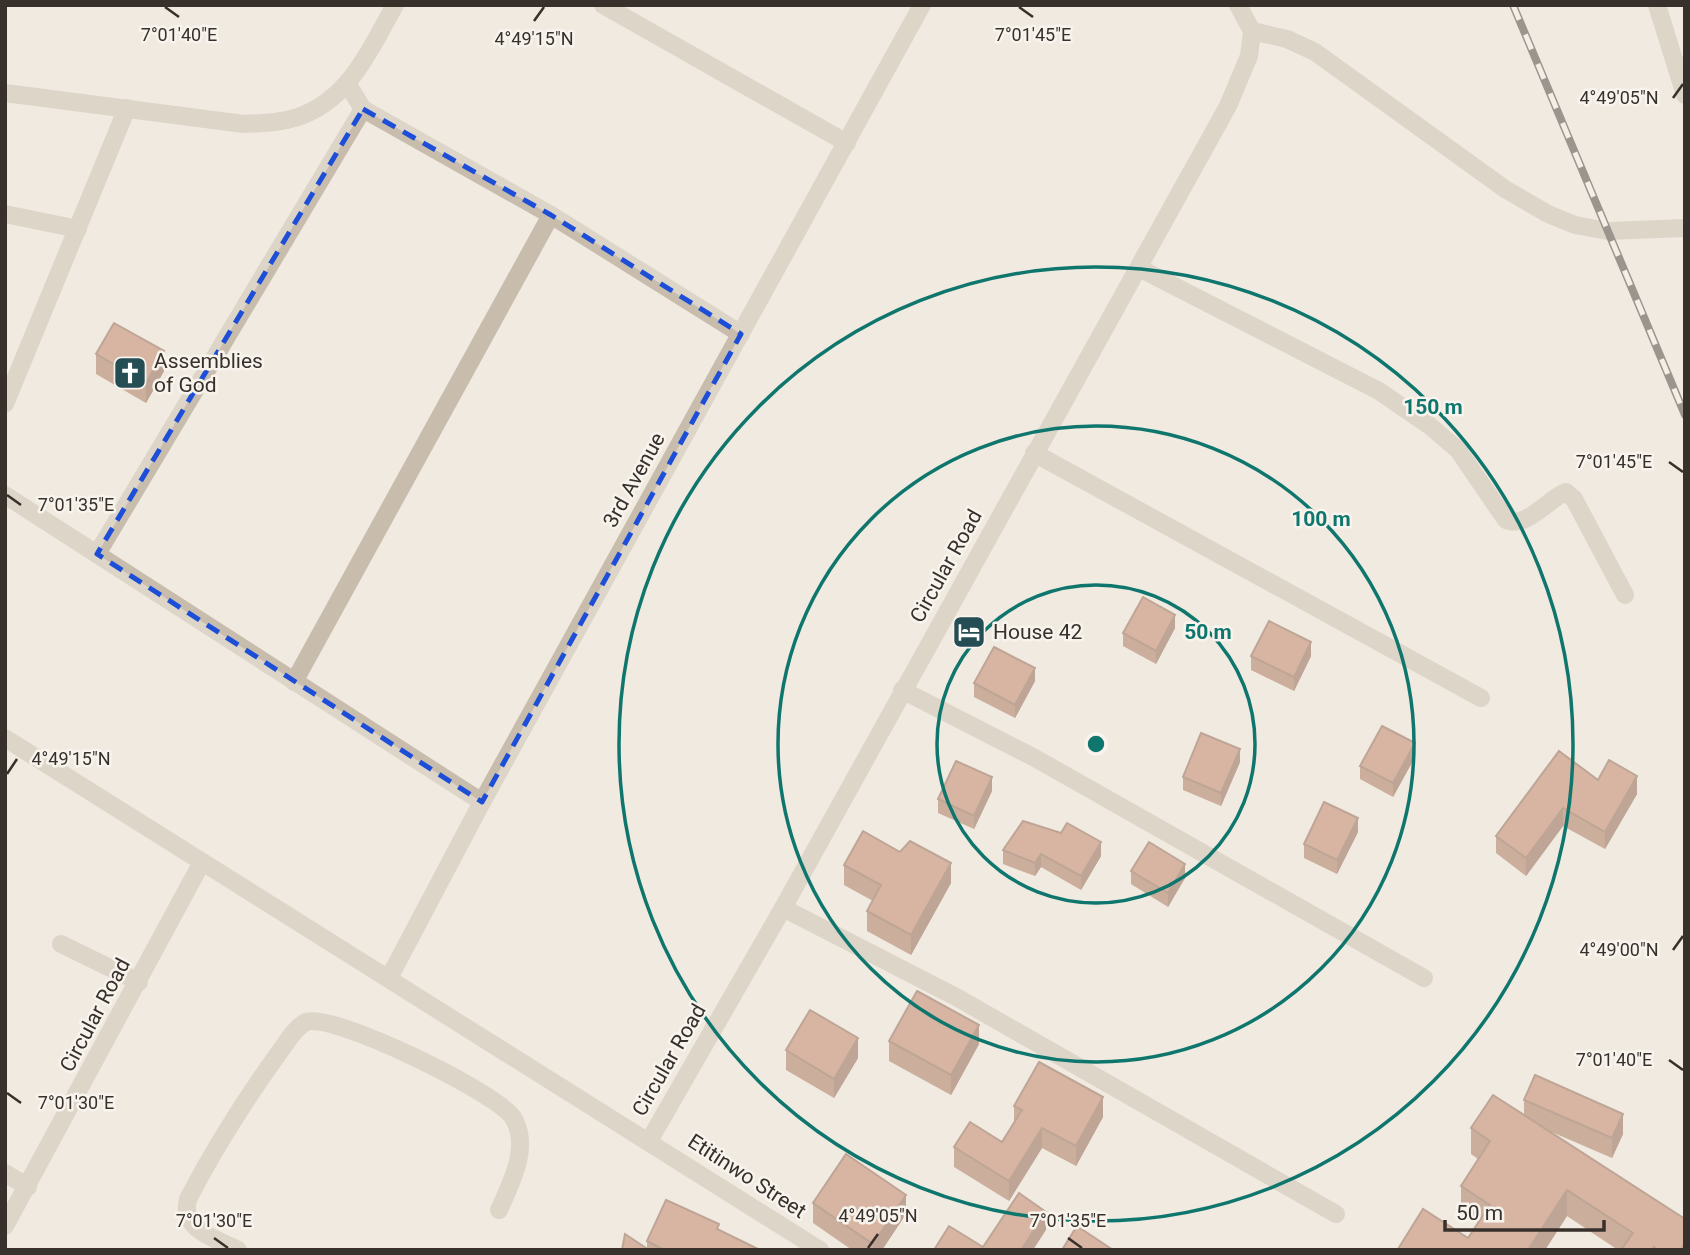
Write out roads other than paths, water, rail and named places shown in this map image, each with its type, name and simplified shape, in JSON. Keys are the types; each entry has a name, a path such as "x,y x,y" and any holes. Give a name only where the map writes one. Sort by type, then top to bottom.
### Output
{"street":[{"path":"5,93 244,124 277,122 320,107 348,85 396,5"},
{"path":"603,5 847,143"},
{"name":"3rd Avenue","path":"389,978 482,802 922,5"},
{"path":"1238,5 1252,32 1287,39 1315,52 1505,189 1548,214 1575,225 1608,231 1685,228"},
{"path":"1657,5 1685,95"},
{"name":"Circular Road","path":"649,1141 783,908 1228,106 1249,56 1252,32"},
{"path":"348,85 363,109 551,215 741,334"},
{"path":"5,404 127,108"},
{"path":"97,554 363,109"},
{"path":"5,214 78,229"},
{"path":"294,682 551,215"},
{"path":"1139,268 1379,391 1430,426 1458,450 1506,520 1513,523 1522,522 1556,496 1566,492 1574,499 1625,595"},
{"path":"1034,453 1481,698"},
{"path":"5,495 482,802"},
{"path":"902,690 1033,757 1424,978"},
{"name":"Etitinwo Street","path":"5,738 820,1250"},
{"name":"Circular Road","path":"5,1226 202,862"},
{"path":"783,908 958,998 1336,1214"},
{"path":"61,944 139,982"},
{"path":"238,1250 194,1227 187,1219 185,1210 188,1199 260,1079 296,1030 311,1020 380,1041 467,1083 501,1104 515,1119 520,1159 499,1210"},
{"path":"5,1173 28,1186"}],"railway":[{"path":"1513,5 1685,415"}],"place":[{"name":"Assemblies of God","path":"130,373"},
{"name":"House 42","path":"969,632"}]}
